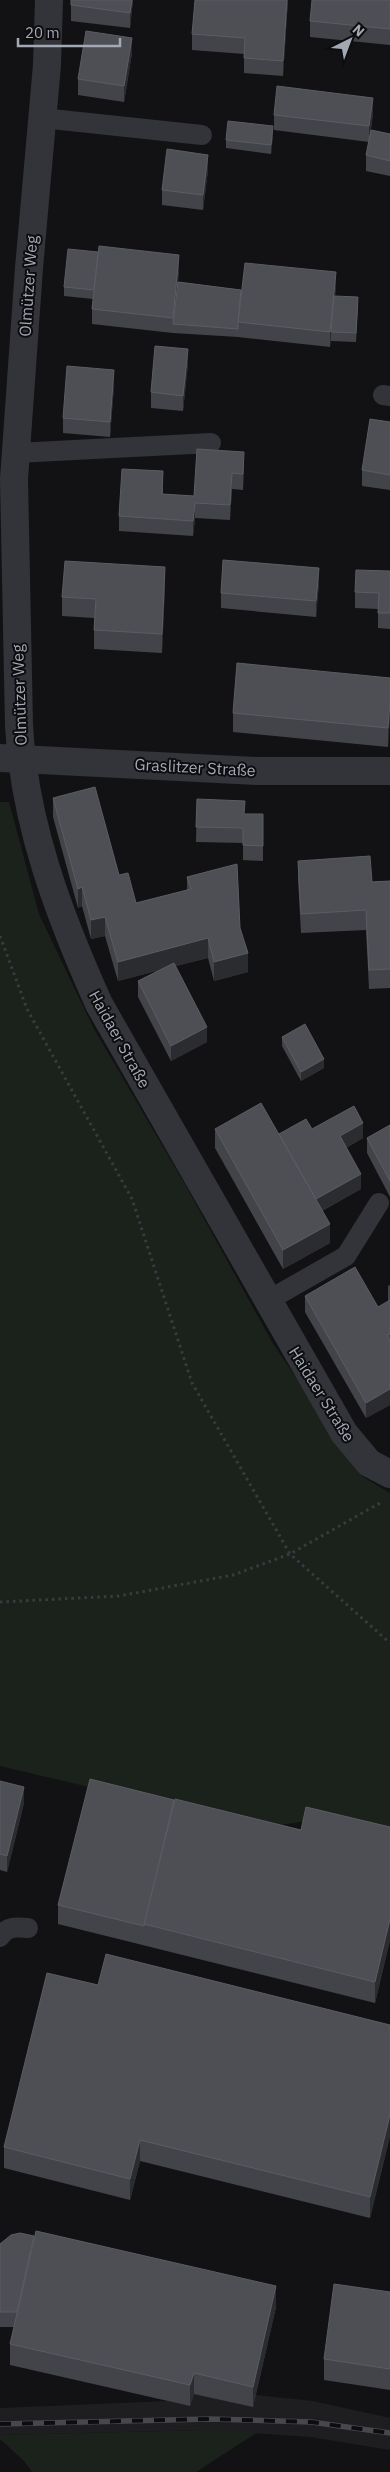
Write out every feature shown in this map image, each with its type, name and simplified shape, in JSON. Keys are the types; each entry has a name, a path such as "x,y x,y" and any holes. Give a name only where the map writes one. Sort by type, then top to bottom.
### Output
{"street":[{"name":"Olmützer Weg","path":"10,758 14,479 42,118 49,0"},
{"name":"Graslitzer Straße","path":"10,758 258,771 390,771"},
{"name":"Haidaer Straße","path":"10,758 67,933 99,1004 344,1433 369,1463 390,1474"}],"lane":[{"path":"42,118 202,135"},
{"path":"16,453 211,443"},
{"path":"267,1301 346,1256 379,1203"},
{"path":"0,1937 3,1932 11,1927 28,1928"}],"path":[{"path":"0,936 27,1009 132,1199 192,1383 290,1554 390,1643"},
{"path":"0,1602 119,1596 233,1575 290,1554 382,1501"}],"shaded area":[{"path":"0,802 9,802 39,914 94,1029 186,1186 272,1342 363,1477 390,1493 390,1845 305,1821 262,1828 0,1766"},
{"path":"194,2394 256,2395 313,2401 390,2418 390,2450 310,2437 208,2430 0,2435 0,2408 168,2401 190,2406"},
{"path":"208,2430 258,2432 196,2472 32,2472 24,2461 0,2439 0,2435"}],"building":[{"path":"71,0 132,0 130,13 71,5"},
{"path":"195,0 287,0 283,61 244,58 245,38 192,34"},
{"path":"312,0 390,0 390,29 310,21"},
{"path":"86,31 132,38 124,86 78,79"},
{"path":"277,86 373,98 369,126 274,115"},
{"path":"228,121 273,126 271,145 226,140"},
{"path":"371,130 390,134 390,161 366,155"},
{"path":"167,149 208,155 203,195 162,190"},
{"path":"99,246 179,255 173,318 92,309"},
{"path":"68,249 98,252 94,290 64,287"},
{"path":"245,263 336,272 330,332 238,322"},
{"path":"178,282 241,290 238,329 173,324"},
{"path":"334,296 358,297 356,333 331,332"},
{"path":"155,346 188,349 183,396 151,392"},
{"path":"67,366 114,370 110,422 63,418"},
{"path":"370,419 390,422 390,475 362,470"},
{"path":"197,449 244,452 243,474 232,473 230,505 195,503 193,521 119,516 122,469 163,471 162,494 194,496"},
{"path":"223,560 319,568 316,601 221,593"},
{"path":"65,561 165,567 162,634 94,630 96,599 62,597"},
{"path":"356,570 390,571 390,613 378,613 379,593 355,592"},
{"path":"237,663 390,678 388,728 233,713"},
{"path":"95,787 119,875 128,873 136,903 191,889 187,877 237,864 240,928 248,953 214,962 208,938 118,962 105,917 91,920 82,887 78,889 53,798"},
{"path":"197,799 245,801 244,814 263,814 263,846 243,845 243,828 196,827"},
{"path":"370,856 372,882 390,881 390,969 369,970 366,910 301,914 298,861"},
{"path":"174,963 207,1027 171,1046 138,981"},
{"path":"305,1024 324,1059 301,1072 282,1037"},
{"path":"261,1103 330,1224 283,1250 215,1129"},
{"path":"354,1106 363,1123 340,1136 361,1174 316,1199 279,1134 306,1119 312,1129"},
{"path":"390,1125 390,1181 367,1138"},
{"path":"355,1267 378,1307 390,1300 390,1334 387,1335 390,1341 390,1389 366,1403 305,1296"},
{"path":"90,1779 174,1800 144,1926 58,1905"},
{"path":"0,1781 24,1787 7,1856 0,1854"},
{"path":"175,1799 301,1830 306,1807 390,1827 390,1919 375,1982 144,1924"},
{"path":"106,1954 390,2025 390,2115 370,2197 140,2140 130,2179 4,2147 47,1973 98,1985"},
{"path":"36,2231 276,2286 253,2387 194,2373 190,2385 10,2344"},
{"path":"20,2233 34,2236 17,2312 0,2312 0,2244 11,2235"},
{"path":"334,2284 390,2292 390,2369 324,2359"}],"railway":[{"path":"0,2424 210,2419 311,2422 390,2433"}]}
